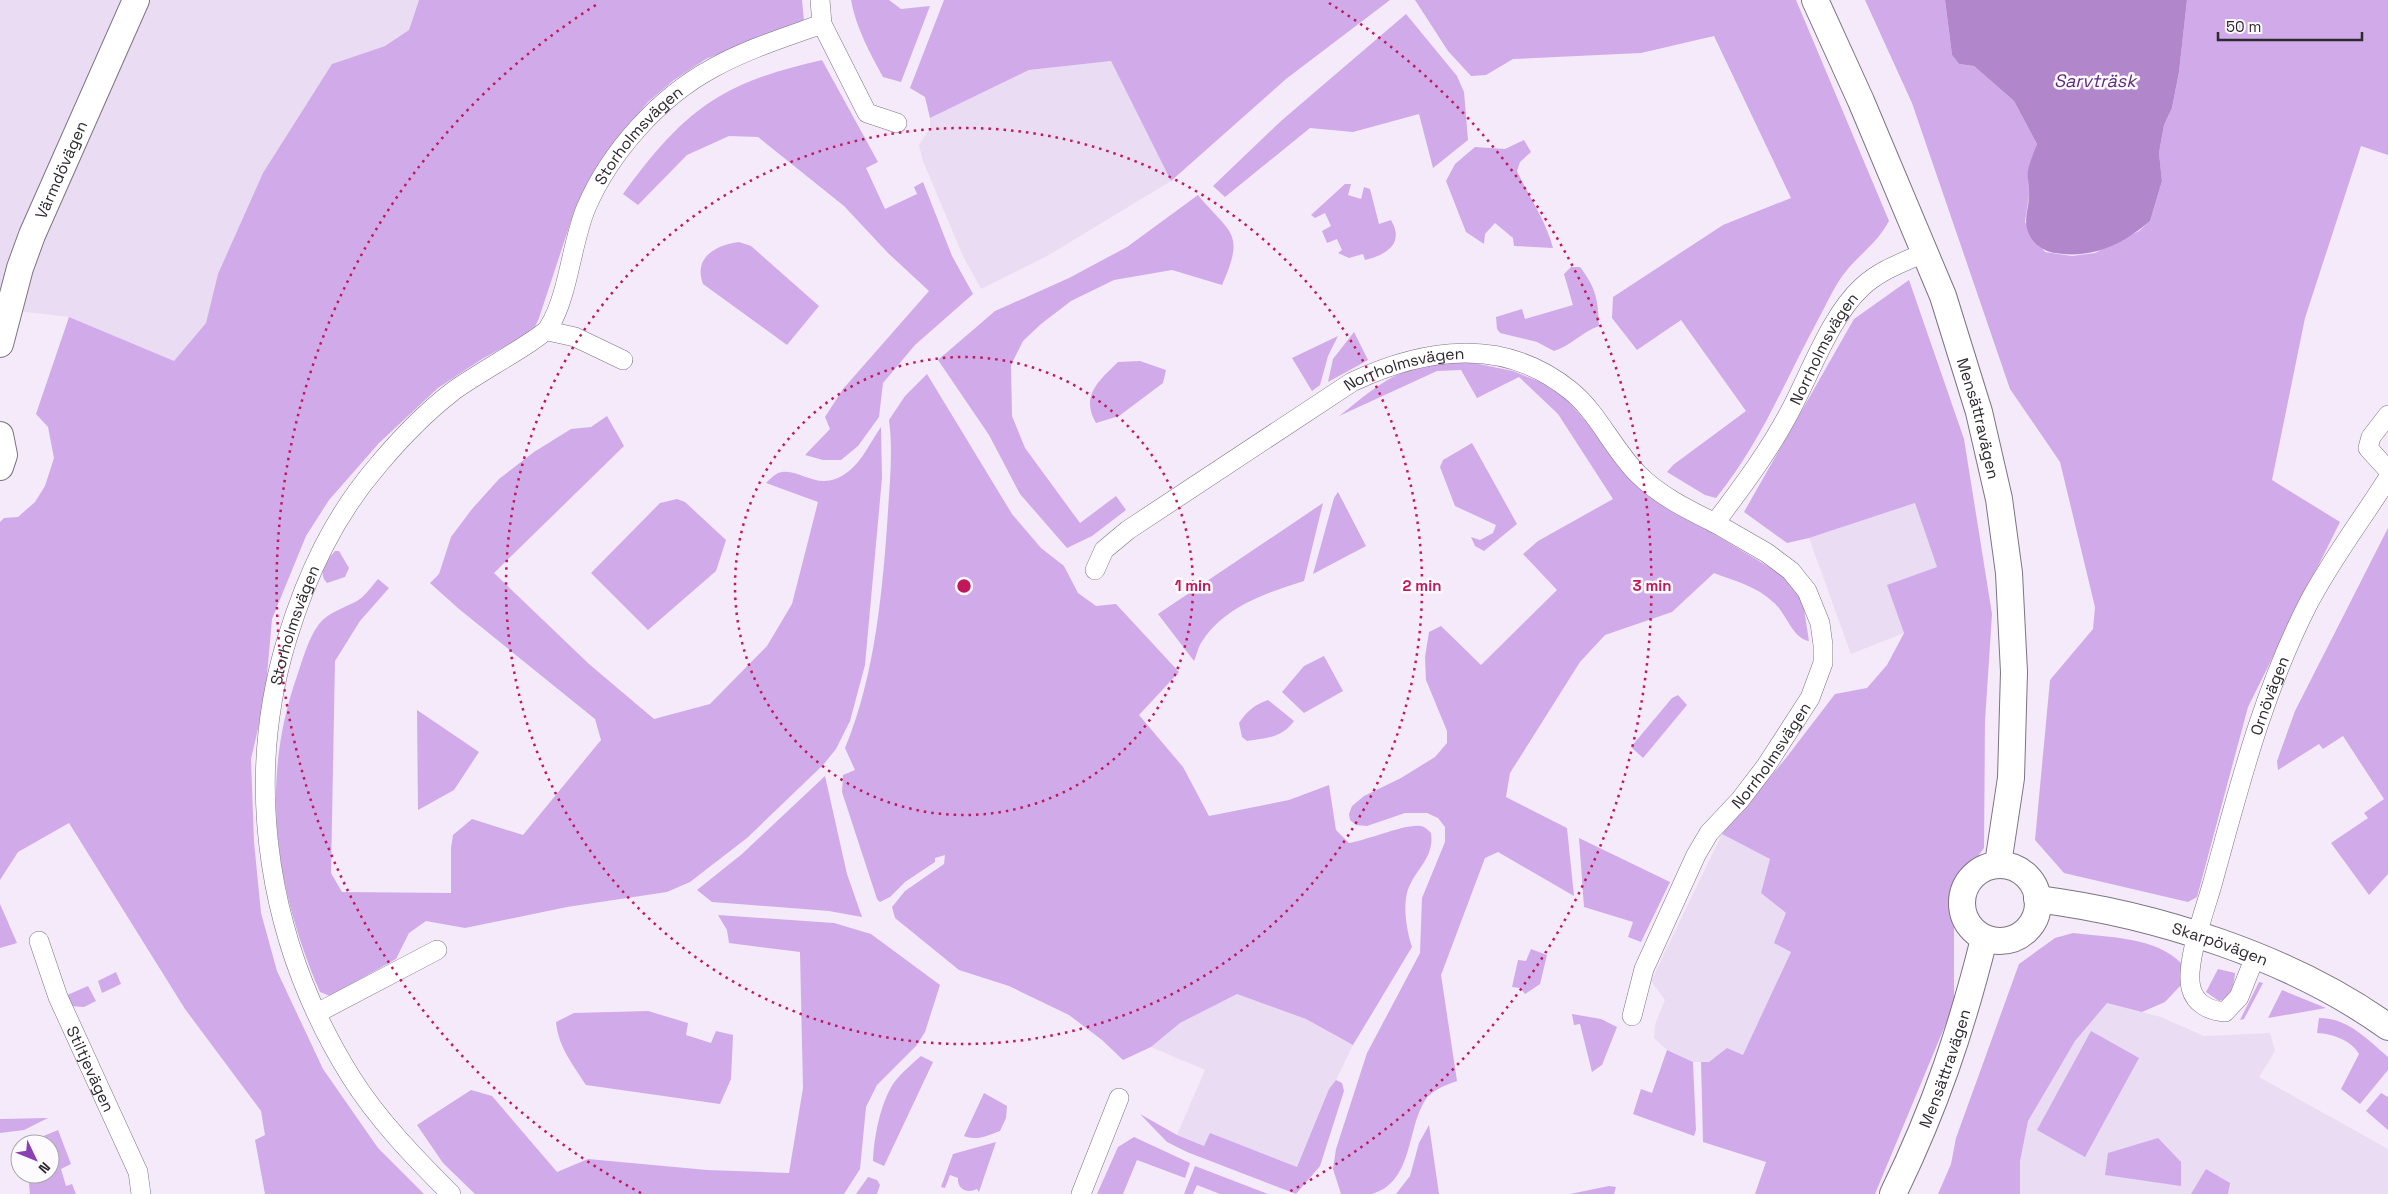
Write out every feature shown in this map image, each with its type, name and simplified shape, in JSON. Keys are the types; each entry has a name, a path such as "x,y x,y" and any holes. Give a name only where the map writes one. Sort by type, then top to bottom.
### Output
{"street":[{"name":"Värmdövägen","path":"0,344 20,268 32,235 136,0"},
{"path":"820,0 822,24 867,113 897,123"},
{"name":"Mensättravägen","path":"1815,0 1861,100 1943,296 1979,412 1999,499 2009,573 2014,672 2011,778 1998,864"},
{"name":"Storholmsvägen","path":"451,1194 386,1126 352,1080 317,1013 291,953 278,906 265,807 265,752 273,692 301,593 340,514 386,456 451,392 548,331 587,206 602,178 633,136 675,94 715,66 822,24"},
{"name":"Norrholmsvägen","path":"1714,522 1755,469 1776,436 1844,309 1862,287 1884,271 1926,252"},
{"path":"548,331 575,337 623,360"},
{"name":"Norrholmsvägen","path":"1095,570 1104,550 1128,530 1344,387 1381,368 1412,358 1438,353 1468,352 1495,356 1545,373 1571,391 1637,473 1678,504 1768,553 1791,571 1807,591 1820,623 1823,663 1810,698 1787,736 1740,800 1709,833 1696,855 1644,969 1632,1016"},
{"path":"2388,415 2371,437 2368,448 2388,470"},
{"path":"0,435 4,455 0,467"},
{"name":"Ornövägen","path":"2255,957 2239,997 2226,1012 2207,1008 2197,1000 2190,978 2198,934 2244,764 2268,690 2308,605 2355,526 2388,478"},
{"path":"1998,864 2012,866 2028,876 2037,891 2037,898 2032,920 2018,936 2003,942 1984,939 1974,932 1967,922 1964,911 1964,894 1977,874 1998,864"},
{"name":"Skarpövägen","path":"2037,898 2099,908 2198,934 2255,957 2358,1005 2388,1027"},
{"name":"Mensättravägen","path":"1893,1194 1921,1136 1953,1052 1984,939"},
{"name":"Stiltjevägen","path":"39,941 58,997 138,1172 141,1194"},
{"path":"317,1013 437,950"},
{"path":"1081,1194 1119,1098"}],"shaded area":[{"path":"0,0 419,0 409,30 385,46 332,64 218,274 206,323 174,362 69,317 0,309"},
{"path":"419,0 802,0 804,21 706,59 674,80 648,102 623,132 585,189 572,218 533,331 482,359 438,388 379,443 329,500 306,536 272,619 265,698 251,759 254,842 261,913 277,971 323,1069 378,1148 424,1194 265,1194 255,1140 265,1135 261,1111 185,1009 69,823 18,852 0,880 0,522 4,518 18,517 35,502 45,486 54,458 48,427 36,414 69,317 174,361 206,323 218,274 263,173 332,64 385,46 409,30"},
{"path":"851,0 889,0 901,9 930,6 901,82 883,77 860,30"},
{"path":"944,0 1390,0 1286,79 1171,181 1111,61 1029,70 930,118 925,97 910,88"},
{"path":"1415,0 1796,0 1889,221 1869,247 1847,270 1832,292 1760,432 1747,455 1716,498 1705,495 1667,472 1673,465 1746,411 1681,320 1637,350 1612,318 1613,297 1723,225 1791,198 1714,36 1641,53 1513,59 1486,75 1471,76 1448,51"},
{"path":"1865,0 1945,0 1952,55 1959,64 1974,66 2014,101 2037,144 2028,172 2029,195 2025,222 2045,252 2072,256 2095,253 2139,231 2150,221 2162,181 2159,153 2164,125 2172,108 2179,72 2187,0 2388,0 2388,155 2361,146 2305,318 2272,480 2340,522 2248,707 2197,897 2188,902 2064,873 2035,840 2050,680 2093,629 2095,607 2060,462 2010,389 1912,103"},
{"path":"1406,14 1457,76 1464,92 1468,140 1433,168 1419,114 1353,132 1310,128 1225,197 1213,186 1281,121"},
{"path":"822,60 878,162 866,168 885,209 917,194 914,187 923,182 952,256 973,294 915,345 883,383 879,417 858,446 841,460 823,460 805,455 830,429 825,417 843,389 929,291 888,253 844,206 758,137 729,136 687,155 638,205 623,194 667,140 705,105 756,79"},
{"path":"1111,61 1171,181 1047,256 981,289 962,254 923,161 919,145 930,128 930,118 1029,70"},
{"path":"1524,140 1531,152 1520,162 1517,171 1542,219 1553,248 1514,246 1513,238 1495,223 1485,234 1484,244 1466,232 1446,181 1455,164 1475,147 1505,149"},
{"path":"1345,184 1351,184 1348,195 1361,199 1364,187 1370,189 1379,224 1391,220 1395,228 1396,236 1394,242 1391,247 1380,255 1365,260 1363,254 1349,258 1338,253 1342,250 1337,239 1327,243 1322,231 1331,226 1325,213 1315,218 1311,215"},
{"path":"1198,195 1231,234 1233,254 1222,285 1172,270 1114,280 1071,301 1041,324 1023,341 1011,365 1012,416 1025,448 1080,523 1116,496 1126,510 1092,536 1067,548 1020,494 989,435 938,360 995,311 1069,278 1127,247"},
{"path":"739,242 751,246 819,306 787,345 703,284 701,266 709,254 722,246"},
{"path":"1571,267 1580,267 1590,281 1597,301 1599,326 1554,351 1537,342 1500,333 1497,329 1496,317 1522,309 1525,319 1573,305 1564,274"},
{"path":"1909,280 1964,439 1992,614 1985,721 1984,848 1961,879 1954,919 1954,1004 1875,1194 1755,1194 1766,1162 1703,1142 1701,1062 1709,1062 1727,1048 1743,1055 1791,952 1774,943 1786,913 1761,893 1770,859 1722,834 1786,758 1835,694 1867,688 1887,665 1904,633 1887,585 1937,567 1915,503 1809,538 1787,543 1744,512 1854,319"},
{"path":"1354,332 1368,360 1328,382 1333,359"},
{"path":"1338,336 1328,356 1320,385 1312,391 1292,358"},
{"path":"1140,361 1166,370 1163,383 1119,416 1096,423 1090,404 1091,396 1098,382 1118,362"},
{"path":"1469,362 1513,371 1543,383 1565,398 1655,499 1786,577 1803,603 1809,641 1798,635 1778,606 1766,596 1745,584 1714,573 1672,612 1605,635 1580,662 1510,773 1506,797 1567,828 1574,896 1498,852 1485,858 1441,975 1457,1081 1438,1089 1426,1099 1418,1116 1401,1168 1395,1179 1385,1188 1372,1194 1341,1194 1333,1169 1336,1149 1367,1053 1420,953 1422,898 1445,842 1445,827 1438,818 1427,813 1405,813 1367,826 1356,825 1350,820 1349,814 1352,806 1364,796 1401,778 1435,757 1447,743 1447,731 1426,680 1425,657 1429,632 1441,626 1481,665 1557,590 1523,554 1538,541 1613,499 1558,414 1519,377 1477,398 1461,370 1437,371 1339,416 1378,386 1404,372 1436,364"},
{"path":"927,374 1012,514 1041,548 1064,566 1078,593 1096,606 1116,604 1179,672 1139,715 1183,767 1209,816 1289,800 1329,785 1336,830 1349,843 1406,827 1422,826 1431,833 1430,850 1410,885 1406,899 1406,920 1412,947 1353,1045 1306,1019 1237,994 1180,1023 1151,1047 1123,1060 1102,1040 1069,1015 1009,986 959,970 895,918 892,907 905,891 944,864 945,855 935,858 935,862 905,882 890,897 880,902 877,899 842,792 843,775 855,770 845,748 864,692 876,632 886,540 890,476 891,443 889,420 905,396"},
{"path":"607,416 624,446 494,573 589,664 654,719 710,704 767,646 792,604 818,502 766,483 778,473 786,472 819,481 838,478 854,467 881,427 882,478 865,665 850,721 836,749 823,765 747,838 690,882 667,892 567,907 465,928 426,921 409,933 396,959 330,996 320,992 292,915 283,875 276,797 278,757 285,717 306,649 312,636 323,620 332,613 360,599 378,579 389,588 360,621 335,661 331,873 342,892 451,893 451,848 453,835 472,819 523,835 601,740 595,719 459,609 430,583 439,574 451,537 472,509 499,479 534,452 571,429 591,427"},
{"path":"1472,443 1517,524 1484,551 1475,546 1471,537 1480,540 1493,533 1496,525 1455,506 1440,467 1443,460"},
{"path":"1338,492 1366,546 1313,574 1334,498"},
{"path":"677,499 685,502 726,540 716,571 648,630 591,573 660,503"},
{"path":"1323,503 1304,581 1261,596 1223,618 1201,642 1194,661 1158,614"},
{"path":"1915,503 1937,567 1888,585 1904,633 1851,654 1809,538"},
{"path":"2388,528 2388,874 2369,895 2331,843 2368,818 2364,813 2384,799 2343,736 2323,749 2319,744 2278,770 2277,761 2295,711"},
{"path":"335,551 339,551 349,568 345,577 327,583 323,575 324,567"},
{"path":"1324,656 1343,691 1304,713 1282,692 1304,666"},
{"path":"1678,695 1687,705 1643,758 1631,747 1672,698"},
{"path":"1268,700 1294,721 1279,734 1247,741 1242,737 1239,723 1251,709"},
{"path":"417,710 479,752 454,790 418,810"},
{"path":"825,776 847,874 862,917 829,911 712,902 697,890 742,854"},
{"path":"1722,834 1770,859 1761,893 1786,913 1792,952 1743,1056 1727,1048 1709,1062 1693,1062 1667,1050 1654,1038 1655,1025 1665,1000 1651,981"},
{"path":"1579,838 1670,882 1641,942 1628,937 1633,922 1584,907"},
{"path":"0,904 17,943 0,948"},
{"path":"718,915 834,923 871,934 940,985 925,1032 916,1046 877,1085 866,1107 860,1169 844,1194 475,1194 443,1163 417,1125 471,1090 492,1096 557,1172 588,1159 707,1170 789,1173 803,1088 800,952 729,943 727,930"},
{"path":"2073,933 2131,940 2159,948 2182,964 2181,985 2165,1002 2142,1012 2107,1003 2075,1041 2028,1121 2020,1161 2020,1194 1938,1194 1951,1164 1956,1138 2019,964 2055,938"},
{"path":"1531,949 1547,955 1540,984 1525,994 1520,988 1512,987 1518,960 1526,961"},
{"path":"2218,969 2235,973 2233,986 2229,994 2219,1001 2206,992"},
{"path":"116,972 121,984 102,993 98,981"},
{"path":"2259,982 2263,983 2244,1019 2240,1020"},
{"path":"88,986 96,1001 84,1007 70,1006 65,996"},
{"path":"2282,990 2326,1008 2268,1018"},
{"path":"1237,994 1306,1019 1353,1045 1336,1080 1329,1089 1297,1167 1253,1165 1177,1135 1205,1070 1151,1047 1180,1023"},
{"path":"2107,1003 2161,1017 2204,1036 2270,1033 2275,1051 2259,1077 2388,1149 2388,1194 1946,1194 1958,1167"},
{"path":"648,1011 688,1023 686,1035 711,1043 716,1031 733,1035 731,1079 720,1104 586,1085 563,1047 556,1022 574,1013"},
{"path":"1572,1014 1601,1019 1617,1027 1602,1065 1592,1072 1580,1024 1574,1025"},
{"path":"2319,1018 2329,1019 2348,1026 2365,1037 2388,1057 2388,1070 2360,1104 2341,1089 2359,1054 2346,1041 2317,1033"},
{"path":"2091,1031 2139,1058 2085,1157 2037,1130"},
{"path":"1667,1050 1693,1062 1696,1130 1694,1136 1633,1114 1641,1089 1652,1093"},
{"path":"921,1056 933,1062 884,1166 873,1161 876,1132 881,1111 893,1084"},
{"path":"1336,1080 1342,1083 1344,1091 1320,1166 1296,1194 1187,1152 1167,1142 1140,1114 1177,1135 1204,1146 1210,1133 1297,1167 1329,1089"},
{"path":"984,1093 1007,1106 1006,1118 1000,1131 978,1138 964,1136"},
{"path":"2381,1093 2388,1097 2388,1130 2366,1111"},
{"path":"48,1118 24,1130 0,1133 0,1119"},
{"path":"1429,1125 1439,1194 1396,1194 1410,1176 1419,1143"},
{"path":"58,1130 60,1134 48,1134"},
{"path":"60,1135 71,1164 61,1169 66,1186 72,1184 76,1194 30,1194 29,1184 60,1184"},
{"path":"1134,1137 1190,1163 1185,1178 1137,1160 1123,1194 1097,1194 1118,1147"},
{"path":"2158,1138 2181,1162 2181,1186 2105,1175 2108,1153"},
{"path":"996,1142 979,1192 977,1189 963,1190 959,1185 958,1178 950,1175 945,1188 941,1187 953,1154"},
{"path":"1195,1166 1268,1194 1220,1194 1197,1185 1193,1194 1184,1194"},
{"path":"2206,1169 2230,1183 2228,1194 2191,1194"},
{"path":"868,1177 877,1180 880,1185 877,1194 856,1194"},
{"path":"1609,1186 1616,1187 1614,1194 1570,1194"}],"water":[{"name":"Sarvträsk","path":"1945,0 2187,0 2179,72 2172,108 2164,125 2159,153 2162,181 2150,221 2129,237 2094,252 2082,254 2055,253 2043,249 2033,241 2027,229 2026,218 2029,197 2028,173 2037,144 2014,101 1974,66 1959,64 1952,55"}]}
